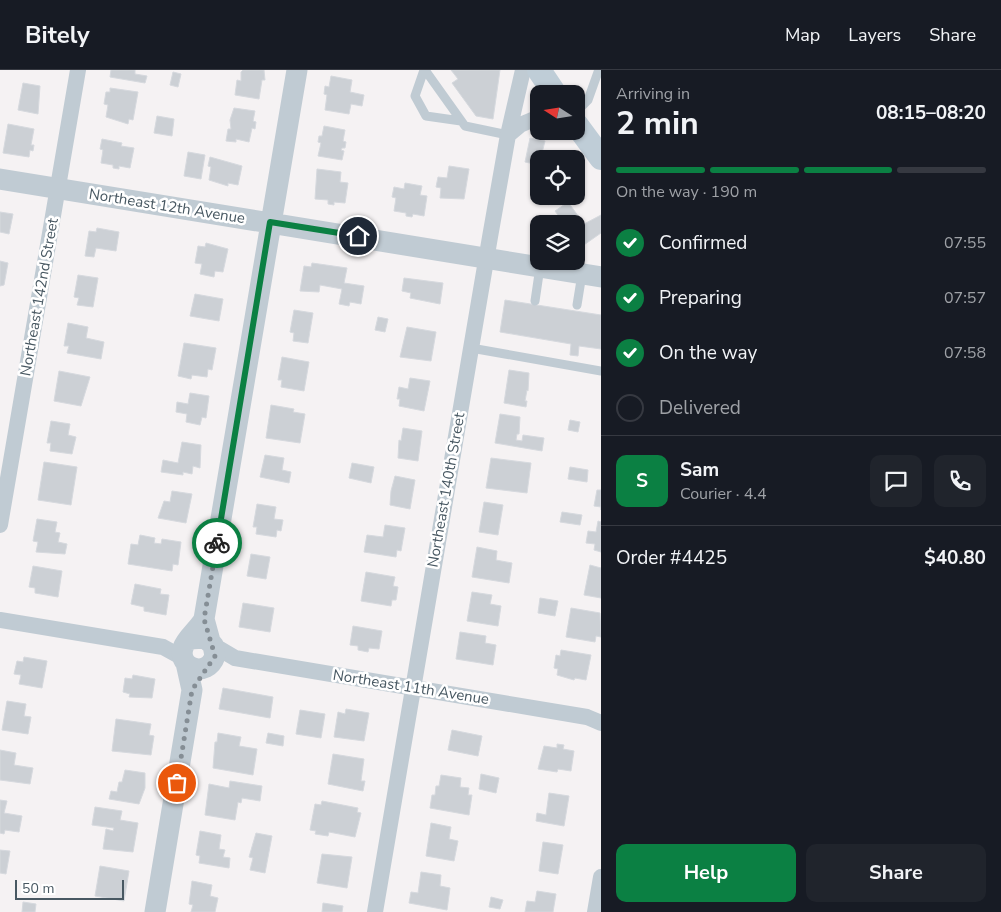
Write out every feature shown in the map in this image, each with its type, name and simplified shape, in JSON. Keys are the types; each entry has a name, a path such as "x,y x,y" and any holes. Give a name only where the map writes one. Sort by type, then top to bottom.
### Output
{"main road":[{"path":"539,70 549,85"},
{"path":"585,136 601,158"}],"street":[{"name":"Northeast 142nd Street","path":"0,525 78,70"},
{"path":"155,912 297,70"},
{"name":"Northeast 140th Street","path":"376,912 486,258 508,135 523,70"},
{"path":"508,135 520,125 530,121"},
{"name":"Northeast 12th Avenue","path":"0,179 530,265"},
{"name":"Northeast 12th Avenue","path":"557,270 591,276"},
{"name":"Northeast 11th Avenue","path":"0,620 413,687 596,719"},
{"path":"595,912 601,877"}],"lane":[{"path":"425,70 465,126 508,135"},
{"path":"425,70 415,96 426,116 461,121"},
{"path":"585,103 588,100 598,72 601,73"},
{"path":"535,302 540,270"},
{"path":"577,305 591,276"},
{"path":"471,348 601,371"}],"building":[{"path":"111,70 135,70 135,74 147,76 145,83 110,77"},
{"path":"243,70 264,70 265,80 262,80 259,99 235,95 237,80 241,81 241,72"},
{"path":"451,70 500,70 493,119 476,116 452,83 458,79"},
{"path":"173,72 181,74 178,87 170,85"},
{"path":"331,76 352,80 350,92 364,95 362,106 351,104 349,114 325,110 327,95 324,94 325,86 329,87"},
{"path":"23,83 40,86 38,114 18,110"},
{"path":"110,88 138,92 133,120 129,119 128,124 106,117 108,105 104,104 106,92 110,92"},
{"path":"234,108 255,111 253,121 256,122 255,129 252,128 249,142 236,139 236,142 226,141 228,129 231,129 230,120"},
{"path":"157,116 174,119 172,136 154,133"},
{"path":"8,124 34,129 31,145 34,145 33,151 30,150 29,157 3,153"},
{"path":"324,126 345,130 343,141 346,142 345,148 341,150 344,151 342,160 318,156 321,143 318,142 319,136 322,136"},
{"path":"530,138 530,140 545,141 543,150 530,150 530,163 525,162"},
{"path":"102,139 122,143 121,146 134,148 130,168 119,166 119,169 113,168 113,165 101,163 103,150 100,149"},
{"path":"188,152 205,155 201,179 184,176"},
{"path":"210,157 242,166 238,185 228,183 228,186 209,180 211,167 208,166"},
{"path":"449,166 469,169 464,199 440,198 441,188 436,187 438,177 447,178"},
{"path":"317,169 341,172 340,182 348,183 345,203 334,202 334,205 328,204 328,200 315,199"},
{"path":"405,183 422,186 420,195 427,196 424,216 413,214 412,217 406,216 406,213 394,211 396,198 392,197 394,187 404,189"},
{"path":"564,205 570,205 577,215 558,215 555,211"},
{"path":"0,212 13,214 9,234 0,232"},
{"path":"601,215 601,233 585,244 585,223"},
{"path":"97,228 119,232 116,251 96,248 94,257 85,256 89,231 96,232"},
{"path":"206,243 228,249 223,272 215,271 214,277 200,274 202,264 195,263 198,246 205,247"},
{"path":"0,261 8,263 4,285 0,286"},
{"path":"312,263 347,268 344,283 364,286 361,304 350,302 349,306 339,304 342,289 320,285 319,292 300,291 304,266 311,267"},
{"path":"78,275 98,278 93,307 77,305 79,298 74,297"},
{"path":"404,278 443,283 440,304 410,298 411,293 402,291"},
{"path":"195,294 223,299 219,321 190,316"},
{"path":"505,300 601,315 601,349 579,346 578,356 570,355 571,344 500,332"},
{"path":"294,310 313,313 308,343 293,341 294,333 290,332"},
{"path":"378,317 388,319 385,332 375,330"},
{"path":"68,323 88,327 86,338 104,342 101,359 67,353 69,346 64,346"},
{"path":"407,327 436,332 431,361 400,357"},
{"path":"184,343 216,348 212,370 208,369 207,377 192,375 191,379 178,376"},
{"path":"282,357 309,362 304,391 281,387 282,380 278,380"},
{"path":"509,370 529,373 528,391 525,401 527,401 526,407 504,403"},
{"path":"59,371 90,377 81,406 54,401"},
{"path":"410,378 430,381 424,411 399,406 400,399 397,399 399,387 408,389"},
{"path":"190,393 209,396 206,418 202,417 200,425 186,422 187,414 176,412 177,402 188,404"},
{"path":"271,405 294,409 293,412 305,414 300,443 266,438"},
{"path":"500,414 520,417 519,434 517,434 516,440 522,441 523,435 544,438 542,451 495,443"},
{"path":"570,420 580,422 578,432 568,430"},
{"path":"51,421 70,424 68,435 76,437 72,454 50,451 51,443 47,443"},
{"path":"403,428 422,431 418,461 398,458 399,440 401,441"},
{"path":"182,442 201,445 200,468 193,466 192,474 183,472 183,475 161,472 163,460 178,463"},
{"path":"265,455 284,458 282,470 291,472 289,483 260,477"},
{"path":"491,458 531,463 527,493 486,488"},
{"path":"44,462 77,467 71,505 38,500"},
{"path":"352,463 374,467 371,483 349,478"},
{"path":"570,467 588,470 587,482 568,479"},
{"path":"395,476 415,480 410,509 390,505"},
{"path":"597,490 601,490 601,507 594,506"},
{"path":"172,491 192,494 186,523 158,518 164,501 170,502"},
{"path":"484,502 503,505 498,535 479,532"},
{"path":"257,504 276,507 274,519 283,520 281,531 277,530 276,537 256,534 257,527 253,527"},
{"path":"562,512 582,515 580,525 560,522"},
{"path":"37,519 57,522 55,532 60,533 58,542 67,544 65,554 36,552 38,542 33,541"},
{"path":"598,521 601,522 601,552 594,550 595,544 586,543 588,531 596,532"},
{"path":"385,525 405,528 401,551 397,550 396,557 364,552 367,535 383,537"},
{"path":"140,535 155,538 154,543 161,544 162,539 181,542 178,565 173,564 172,571 128,564 131,544 138,545"},
{"path":"477,547 497,551 496,560 512,563 509,583 472,577"},
{"path":"251,554 270,557 266,579 247,576"},
{"path":"590,565 601,568 601,598 584,595"},
{"path":"33,566 62,571 58,597 35,593 35,588 29,587"},
{"path":"366,572 395,577 393,586 398,587 396,600 392,600 391,606 361,601"},
{"path":"135,584 161,589 160,594 169,595 166,615 144,611 144,607 131,604"},
{"path":"472,592 492,595 490,604 501,606 498,626 467,621"},
{"path":"540,598 558,601 555,616 538,613"},
{"path":"243,603 274,608 270,632 239,627"},
{"path":"571,608 600,613 601,637 596,636 595,642 566,637"},
{"path":"353,626 382,631 379,649 369,648 368,652 358,650 358,646 350,645"},
{"path":"460,632 486,636 485,643 496,645 493,665 456,659"},
{"path":"561,650 591,655 586,680 575,678 574,680 557,675 558,669 554,668 556,655 560,656"},
{"path":"24,657 47,661 42,688 19,684 21,675 14,674 17,661 23,662"},
{"path":"133,675 155,679 152,698 129,697 130,694 123,692 125,678 132,679"},
{"path":"223,688 273,697 270,718 219,709"},
{"path":"7,701 26,704 24,716 31,717 28,734 2,730"},
{"path":"346,709 369,713 364,741 334,737 338,712 345,714"},
{"path":"300,710 325,714 321,738 296,734"},
{"path":"116,719 151,724 149,735 154,736 151,755 112,751"},
{"path":"452,730 482,736 478,756 448,750"},
{"path":"218,733 241,737 239,746 257,749 253,775 213,768 215,742 217,742"},
{"path":"268,733 284,736 283,746 266,743"},
{"path":"557,744 564,745 563,749 574,751 571,771 558,769 557,772 538,769 544,746 557,748"},
{"path":"0,750 16,753 14,765 33,768 30,784 0,780"},
{"path":"333,754 364,759 361,781 365,781 363,791 328,784"},
{"path":"125,770 145,773 145,788 139,804 109,799 111,791 117,792 119,782 122,782"},
{"path":"481,774 499,778 496,793 479,789"},
{"path":"441,775 461,778 460,787 469,788 468,795 472,795 469,815 430,808 432,795 435,795 436,786 439,786"},
{"path":"230,781 262,786 260,801 242,798 241,803 238,802 235,820 205,815 209,784 229,788"},
{"path":"549,793 569,796 564,826 536,821 537,813 546,815"},
{"path":"0,800 7,801 4,813 22,816 19,832 5,830 4,834 0,833"},
{"path":"322,801 358,808 357,812 361,813 355,837 329,832 328,836 315,834 316,831 310,830 315,804 321,805"},
{"path":"95,807 122,811 120,820 138,823 133,852 103,849 106,829 113,831 114,828 92,825"},
{"path":"431,823 451,827 449,839 458,841 454,861 426,856"},
{"path":"200,831 221,835 219,849 225,850 223,857 230,858 229,868 199,863 200,856 196,855"},
{"path":"256,833 272,836 265,873 250,870 253,858 249,857"},
{"path":"543,842 563,845 558,874 539,871"},
{"path":"0,850 10,851 6,874 0,873"},
{"path":"322,854 352,857 347,888 317,883"},
{"path":"100,866 129,871 124,901 95,896"},
{"path":"421,872 441,875 440,886 450,888 447,910 409,903 411,892 418,893"},
{"path":"192,881 212,885 210,896 218,898 215,912 191,912 193,905 189,904"},
{"path":"537,891 556,894 553,912 525,912 527,901 535,902"},
{"path":"491,897 503,900 500,909 489,907"},
{"path":"23,902 36,904 35,912 22,912"},
{"path":"323,903 343,906 342,912 322,912"}],"way so far":[{"path":"177,783 192,690 205,668 210,665 215,656 215,650 210,641 204,619 217,543"}],"route":[{"path":"217,543 270,222 358,236"}]}
